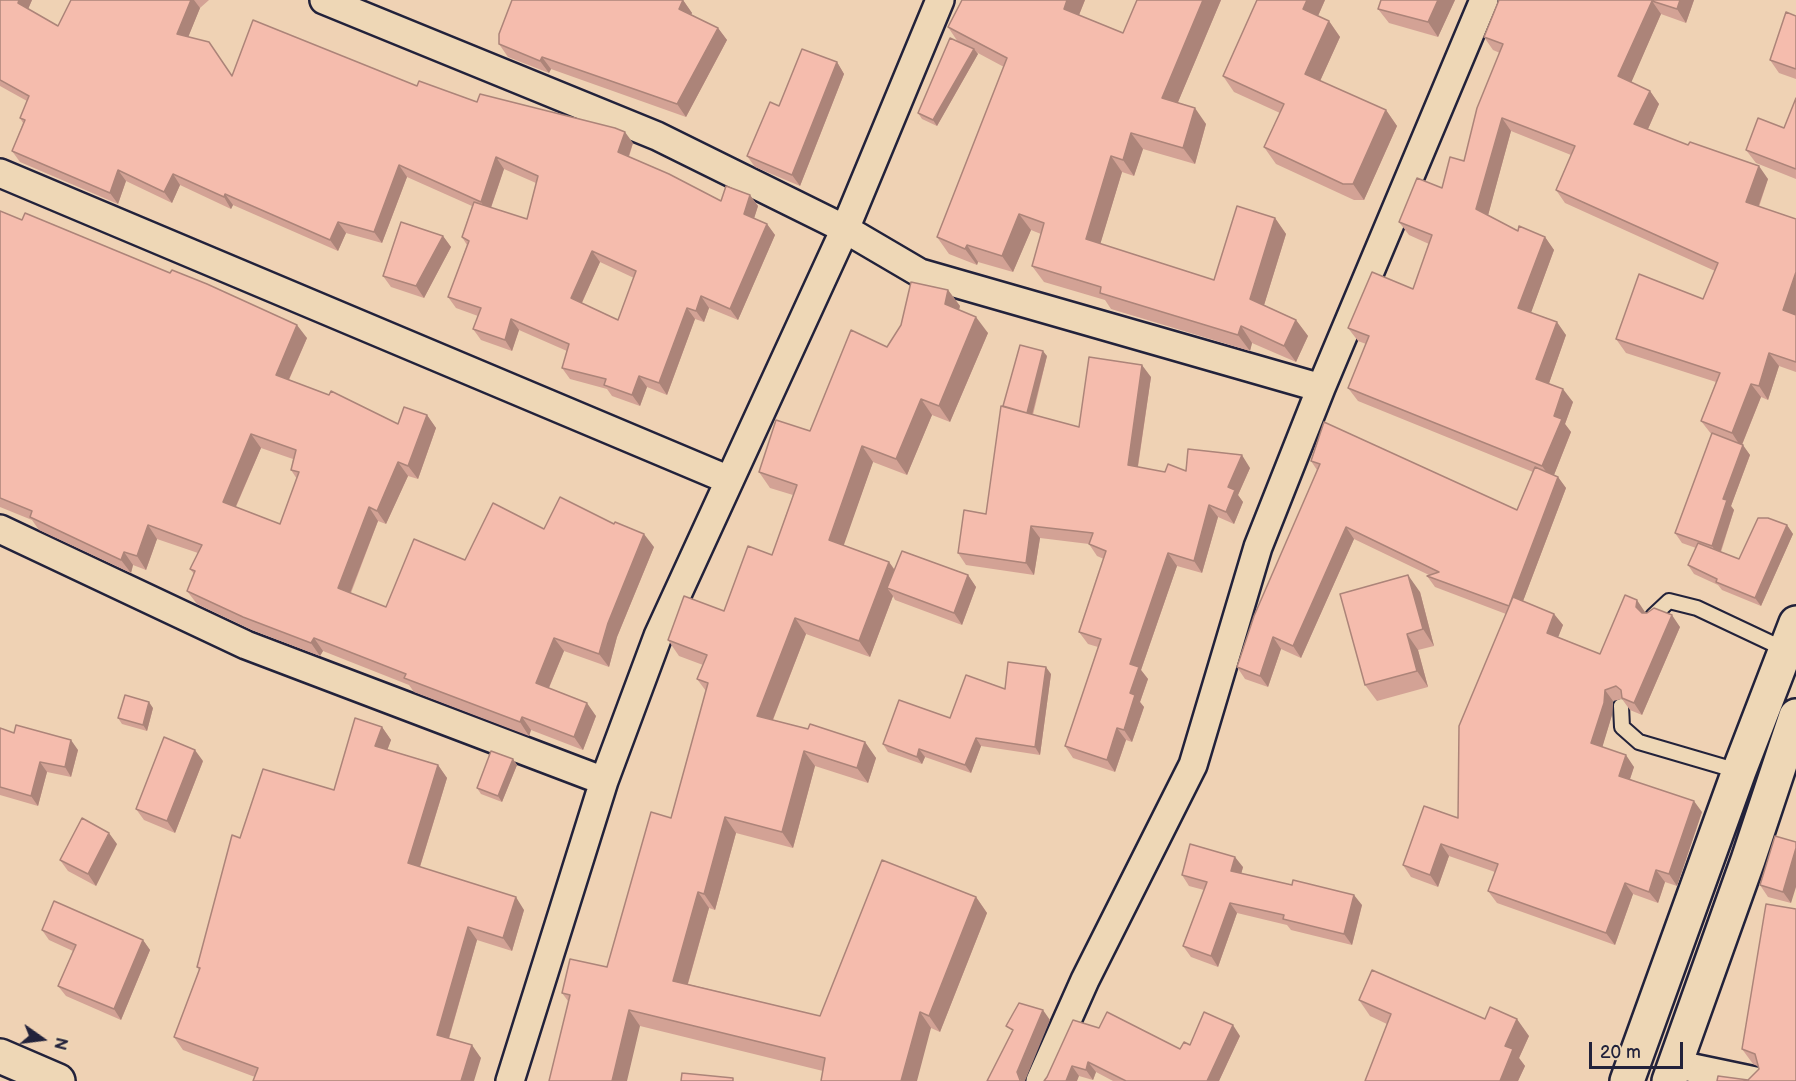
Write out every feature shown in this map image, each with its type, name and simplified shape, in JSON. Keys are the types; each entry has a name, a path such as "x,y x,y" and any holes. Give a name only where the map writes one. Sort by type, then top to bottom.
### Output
{"main road":[{"path":"1627,1081 1739,771 1791,637"},
{"path":"1672,1073 1748,860 1796,716"},
{"path":"0,1056 58,1081"}],"street":[{"path":"324,0 657,136 845,229 920,273 1321,388"},
{"path":"510,1081 604,781 658,636 845,229 940,0"},
{"path":"1040,1081 1085,980 1193,765 1258,547 1321,388 1484,0"},
{"path":"0,173 729,480"},
{"path":"0,529 246,645 604,781"},
{"path":"1672,1073 1755,1081"}],"lane":[{"path":"1653,615 1669,601 1791,637"},
{"path":"1621,706 1622,727 1639,742 1739,771"}],"building":[{"path":"0,0 19,0 18,3 58,26 71,0 191,0 177,34 209,42 232,76 253,20 417,86 419,81 477,102 480,94 615,128 625,132 618,152 669,174 721,201 726,186 750,195 744,214 767,224 730,309 701,296 696,311 687,308 659,383 639,376 632,395 604,385 606,379 562,368 569,344 511,319 505,340 473,329 481,308 448,297 469,241 462,237 474,202 527,219 538,176 496,157 481,202 399,165 374,232 338,222 330,240 173,174 164,192 118,170 110,193 12,151 25,120 20,118 29,96 0,80","holes":["592,251 636,271 618,320 571,298"]},
{"path":"512,0 683,0 679,9 718,28 677,104 542,57 540,61 499,44 499,34"},
{"path":"962,0 1067,0 1064,9 1123,33 1137,0 1203,0 1162,98 1195,108 1183,148 1131,133 1123,160 1111,156 1086,239 1214,280 1237,206 1275,218 1250,299 1296,320 1284,346 1241,326 1238,335 1100,293 1101,287 1032,266 1044,223 1019,214 1002,256 967,245 965,249 937,237 1007,58 948,27"},
{"path":"1257,0 1307,0 1303,9 1329,21 1305,74 1386,110 1353,184 1343,184 1264,147 1284,104 1223,76"},
{"path":"1381,0 1438,0 1428,22 1378,9"},
{"path":"1499,0 1680,0 1677,9 1652,1 1618,76 1650,91 1634,124 1688,145 1690,142 1759,166 1746,202 1796,219 1796,272 1783,310 1796,315 1796,362 1769,353 1759,386 1751,384 1732,433 1701,421 1720,373 1616,339 1639,274 1703,299 1718,263 1556,190 1575,146 1502,118 1476,209 1518,231 1519,226 1545,237 1518,308 1557,322 1536,379 1563,389 1554,416 1562,419 1542,466 1348,388 1369,336 1348,328 1372,272 1413,289 1432,235 1399,222 1417,178 1442,188 1450,157 1464,161 1477,108 1503,44 1484,37"},
{"path":"1786,12 1796,16 1796,69 1770,60"},
{"path":"950,38 974,49 933,120 918,113"},
{"path":"802,49 837,62 792,175 747,156 770,102 779,106"},
{"path":"1796,98 1796,169 1746,150 1758,118 1784,128"},
{"path":"0,211 22,220 25,213 170,273 172,270 207,284 297,325 276,375 329,395 331,391 398,424 404,407 427,415 408,466 398,462 377,511 369,507 338,588 386,607 414,539 465,560 493,503 544,529 560,497 614,524 615,522 644,534 608,623 599,654 554,638 536,683 587,703 574,737 522,717 520,722 404,678 406,674 314,638 311,643 243,617 187,591 195,571 190,569 202,545 148,525 137,556 124,552 121,560 30,517 32,511 0,498","holes":["251,434 296,450 291,470 299,472 280,524 223,502"]},
{"path":"401,222 443,236 416,286 383,276"},
{"path":"911,282 948,290 945,304 976,317 939,406 921,399 896,459 862,446 829,540 889,562 859,641 795,618 757,716 808,729 810,724 865,742 857,768 804,751 782,832 725,817 704,894 698,892 673,981 820,1016 882,860 976,897 929,1016 920,1012 901,1081 821,1081 825,1058 629,1010 612,1081 549,1081 570,995 562,993 570,959 607,967 651,812 671,818 708,683 697,679 707,655 668,640 684,596 724,611 748,546 772,555 797,485 759,472 776,420 810,431 851,330 887,347 901,325"},
{"path":"1020,345 1043,351 1027,413 1003,406"},
{"path":"1089,357 1142,365 1128,465 1165,472 1168,464 1186,471 1188,449 1242,455 1228,487 1235,490 1226,512 1209,505 1194,561 1168,553 1130,664 1139,667 1130,693 1135,695 1124,730 1117,728 1107,760 1065,746 1101,639 1079,632 1106,551 1089,544 1093,533 1031,526 1026,563 958,553 964,510 986,514 1001,406 1079,427"},
{"path":"1324,422 1517,510 1535,467 1558,477 1509,606 1427,576 1439,572 1346,527 1293,646 1273,637 1260,676 1237,667 1254,616 1320,464 1311,461"},
{"path":"1712,433 1743,445 1723,499 1727,500 1712,546 1675,533"},
{"path":"1758,518 1768,518 1787,525 1755,598 1716,582 1717,579 1688,565 1698,543 1739,559"},
{"path":"902,551 968,575 954,613 887,588"},
{"path":"1408,575 1423,629 1407,634 1417,671 1365,685 1340,594"},
{"path":"1625,595 1637,600 1636,607 1642,613 1647,613 1654,608 1672,615 1634,703 1622,698 1621,690 1616,686 1605,690 1604,703 1591,743 1626,755 1619,776 1694,801 1669,874 1656,870 1649,892 1625,883 1606,933 1488,891 1498,864 1441,844 1430,875 1403,865 1424,806 1458,818 1459,726 1513,597 1554,614 1547,633 1600,654"},
{"path":"1008,662 1046,667 1035,747 976,738 965,765 919,749 917,757 883,744 899,700 950,718 966,675 1005,689"},
{"path":"125,695 149,702 143,725 118,718"},
{"path":"355,718 382,727 375,746 438,765 408,863 516,897 503,938 468,927 437,1035 472,1045 461,1081 253,1081 258,1068 174,1037 200,968 197,967 232,835 240,838 263,769 334,790"},
{"path":"16,725 71,740 65,767 40,762 31,796 0,787 0,728 14,733"},
{"path":"164,737 195,750 167,821 136,809"},
{"path":"491,751 513,759 498,796 477,788"},
{"path":"82,818 109,833 88,874 60,860"},
{"path":"1775,836 1796,842 1783,892 1760,885"},
{"path":"1190,844 1235,857 1231,871 1292,885 1293,880 1354,895 1344,934 1283,919 1284,915 1230,903 1211,956 1183,946 1207,882 1182,875"},
{"path":"54,901 143,940 114,1009 58,986 76,945 42,930"},
{"path":"1766,904 1796,909 1796,1081 1717,1081 1718,1076 1748,1080 1759,1069 1755,1054 1742,1049"},
{"path":"1372,970 1485,1019 1490,1007 1517,1019 1505,1046 1513,1049 1500,1081 1365,1081 1391,1014 1359,1000"},
{"path":"1019,1003 1043,1010 1017,1072 1022,1081 987,1081 1013,1030 1006,1026"},
{"path":"1107,1012 1180,1049 1184,1042 1190,1045 1204,1012 1233,1025 1207,1081 1126,1081 1088,1062 1086,1070 1072,1066 1066,1081 1044,1081 1073,1020 1099,1028"},
{"path":"682,1073 733,1078 733,1081 681,1081"}]}
